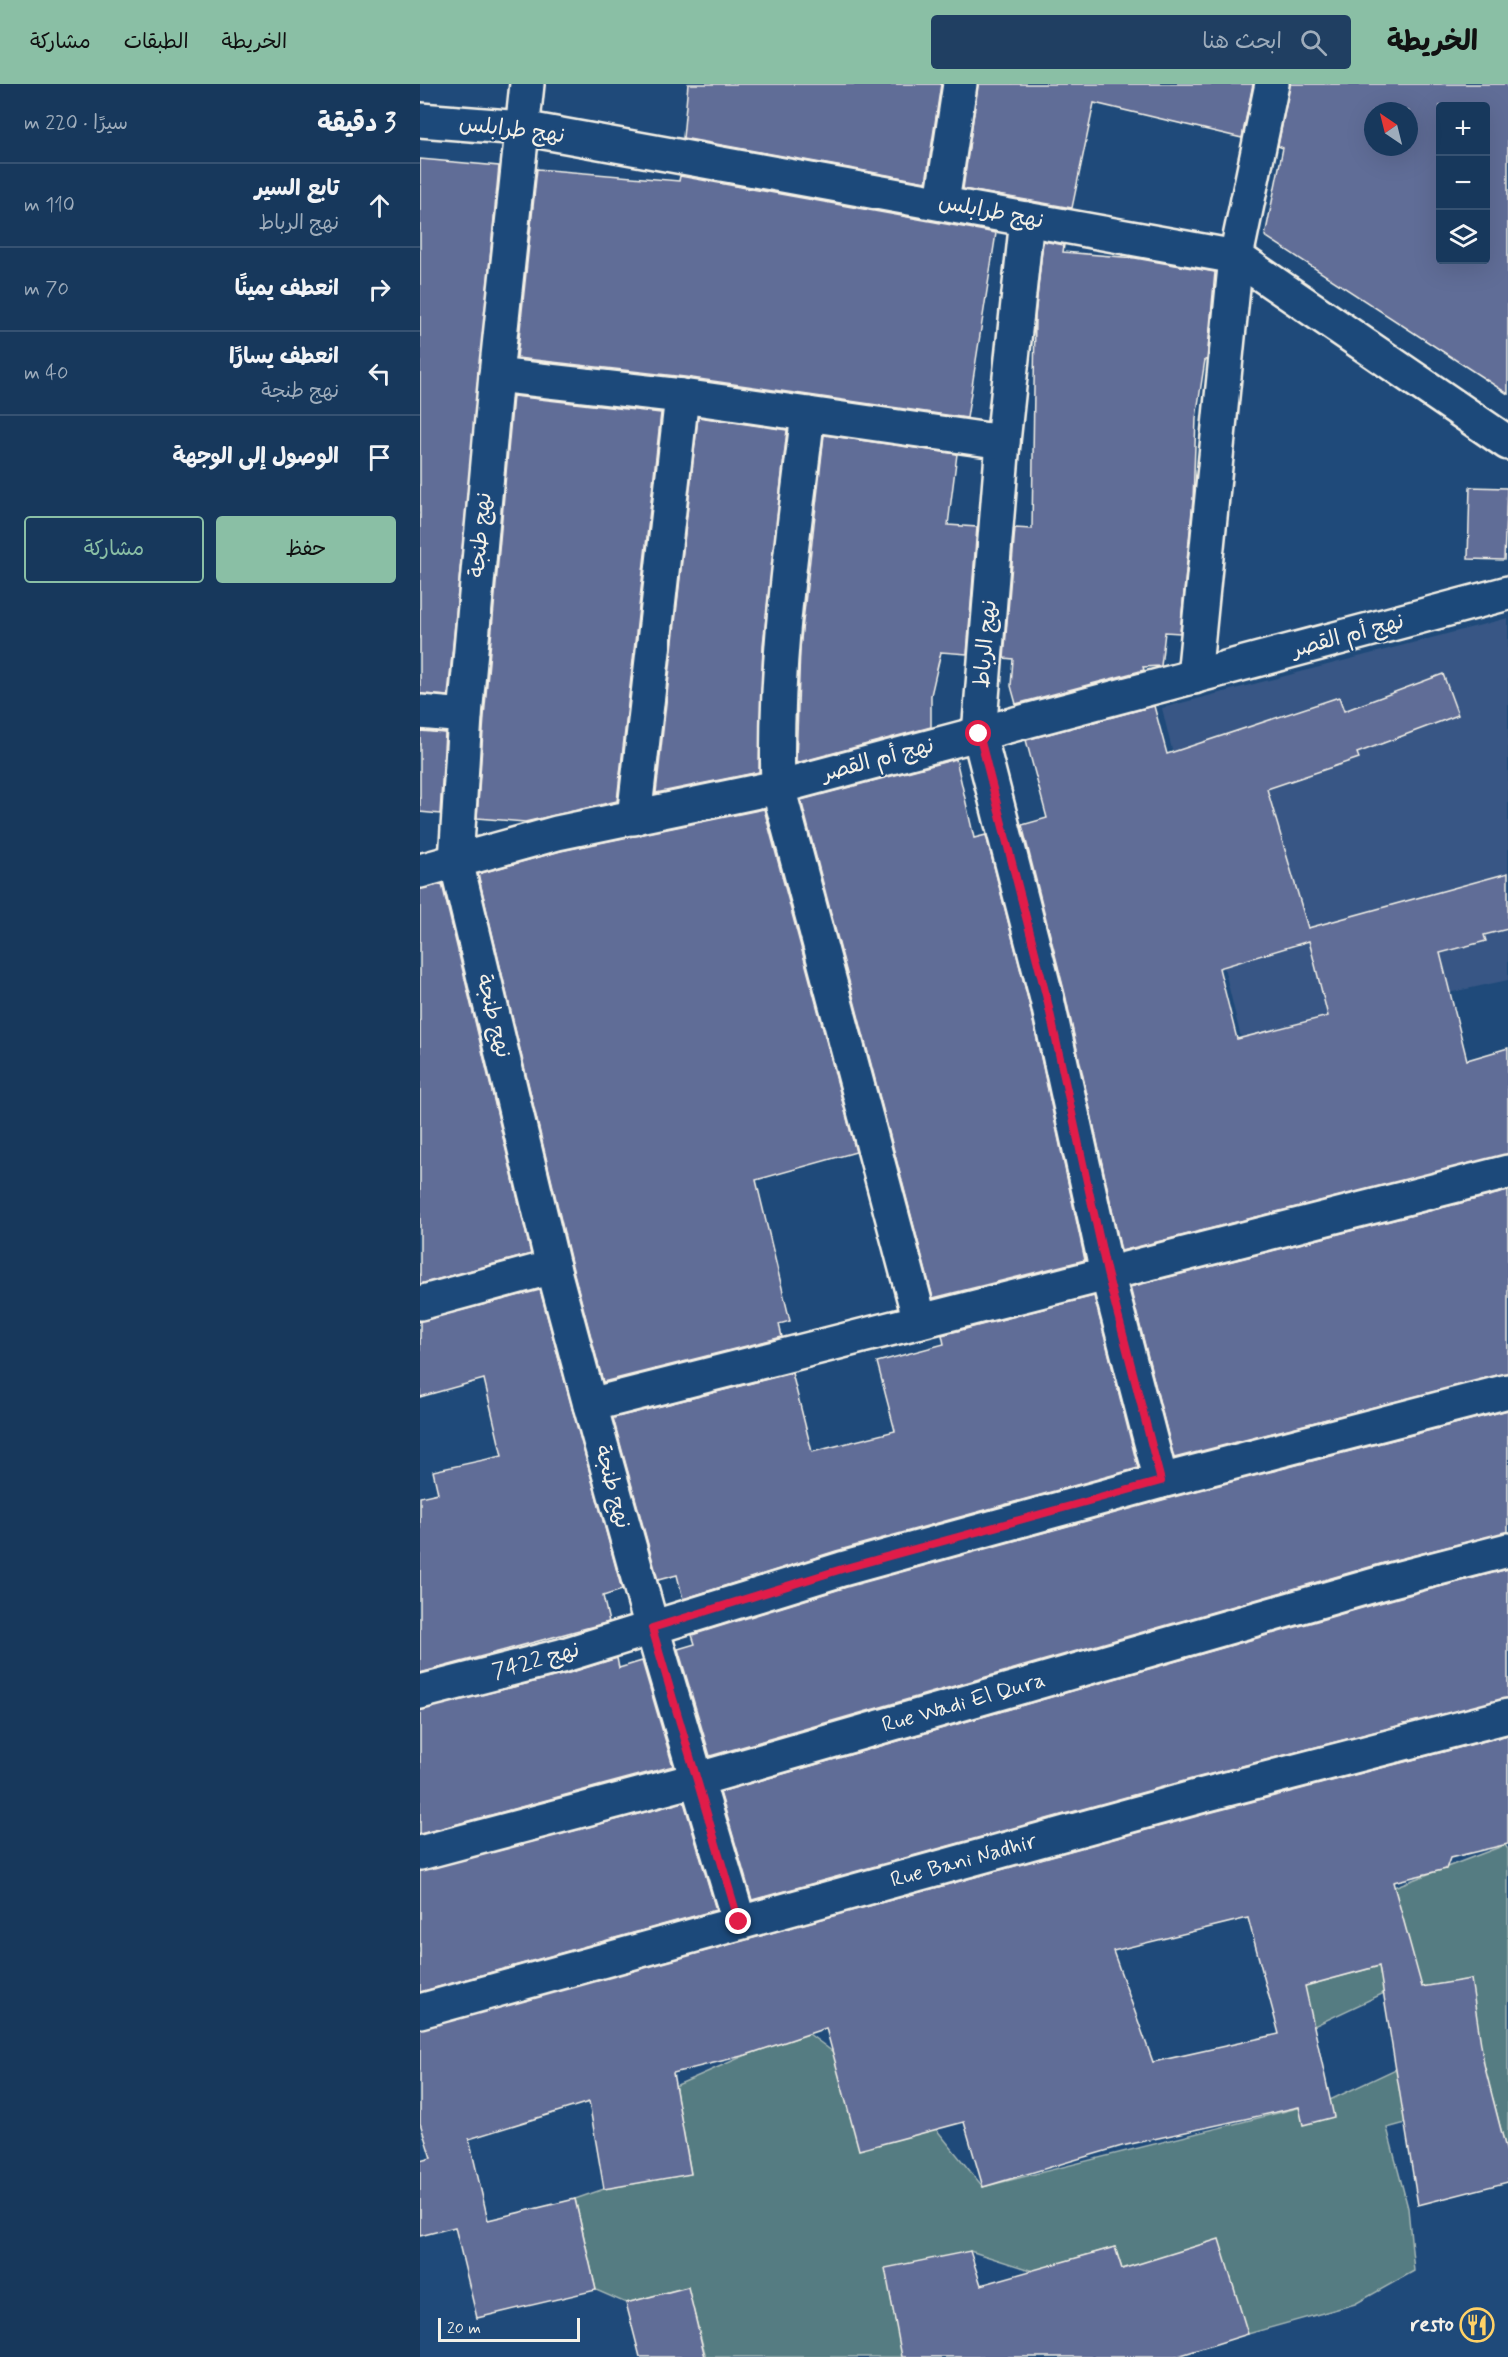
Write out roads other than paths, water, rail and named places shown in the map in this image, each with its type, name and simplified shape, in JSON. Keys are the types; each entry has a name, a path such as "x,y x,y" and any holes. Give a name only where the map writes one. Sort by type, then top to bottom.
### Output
{"street":[{"name":"نهج طنجة","path":"527,84 496,375 465,716 456,861 553,1267 652,1628 699,1779 739,1922"},
{"path":"942,202 960,84"},
{"path":"1194,677 1236,257 1272,84"},
{"name":"نهج طرابلس","path":"420,120 522,128 942,202 1236,257 1508,444"},
{"name":"نهج الرباط","path":"1027,219 1003,442 979,734 1047,999 1107,1273 1161,1481"},
{"path":"496,375 682,396 1003,442"},
{"path":"634,818 682,396"},
{"path":"808,414 783,614 776,726 778,787 920,1321"},
{"name":"نهج أم القصر","path":"420,871 557,833 778,787 1508,593"},
{"path":"420,712 465,716"},
{"path":"590,1405 1508,1172"},
{"path":"420,1303 553,1267"},
{"name":"نهج 7422","path":"420,1692 561,1656 842,1569 1161,1481 1508,1391"},
{"name":"Rue Wadi El Qura","path":"420,1853 699,1779 1381,1583 1508,1550"},
{"name":"Rue Bani Nadhir","path":"420,2011 1200,1796 1508,1716"}],"place":[{"name":"resto","path":"1477,2325"}]}
